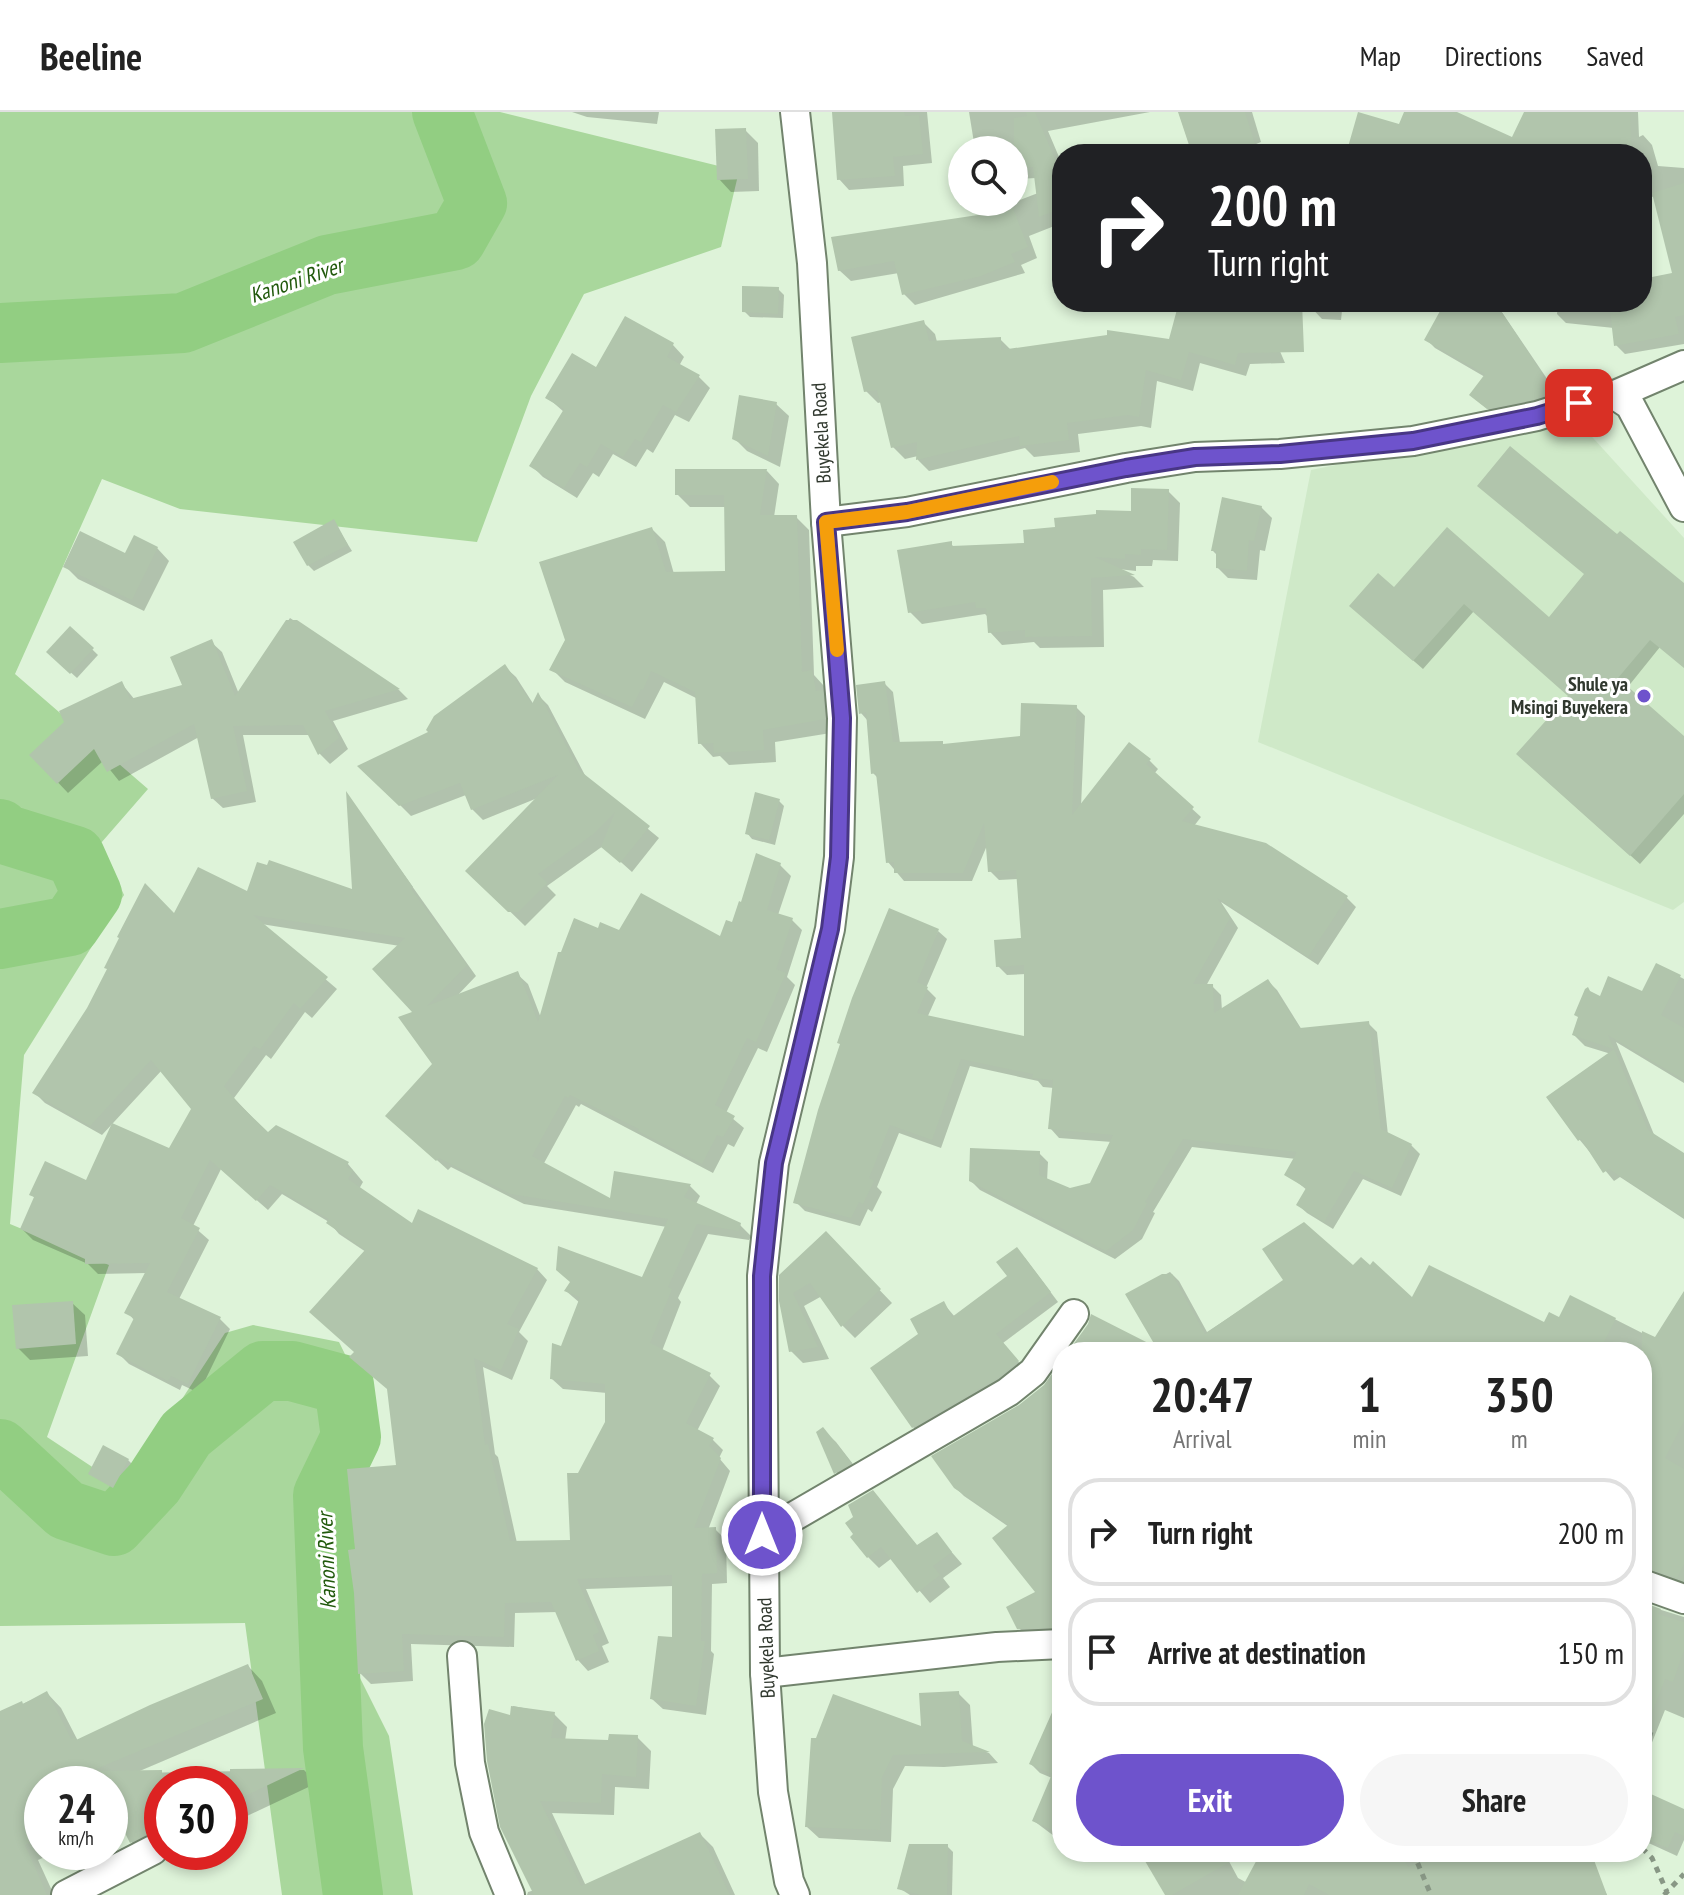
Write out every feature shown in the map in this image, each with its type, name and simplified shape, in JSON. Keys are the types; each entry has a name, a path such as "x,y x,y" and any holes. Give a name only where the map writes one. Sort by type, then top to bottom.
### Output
{"street":[{"name":"Buyekela Road","path":"795,112 812,263 826,522 842,718 839,857 830,929 774,1163 762,1276 765,1673 773,1792 789,1881 795,1895"},
{"path":"826,522 907,512 1195,457 1280,454 1413,441 1537,416 1600,396 1615,395 1684,365"},
{"path":"1615,395 1630,405 1684,507"},
{"path":"1054,1342 1074,1314"},
{"path":"762,1535 1008,1392 1033,1372 1052,1345"},
{"path":"1652,1588 1684,1599"},
{"path":"765,1673 997,1647 1052,1644"},
{"path":"462,1656 470,1763 484,1832 510,1895"},
{"path":"66,1895 144,1855"}],"path":[{"path":"1652,1858 1666,1893 1684,1874"},
{"path":"1417,1862 1431,1895"}],"shaded area":[{"path":"1574,417 1684,538 1684,902 1673,910 1258,742 1311,470"}],"green space":[{"path":"0,112 500,112 739,171 721,247 584,294 531,396 477,542 180,509 102,479 15,674 148,789 101,843 124,895 24,1055 10,1224 109,1265 47,1437 124,1488 225,1333 253,1325 339,1342 366,1397 354,1532 358,1674 389,1736 413,1895 282,1895 245,1623 0,1626"}],"building":[{"path":"832,112 904,112 905,116 919,115 923,154 893,157 895,176 837,180"},
{"path":"1026,112 1035,112 1052,152 1052,212 1039,217 1033,167 1028,167 1028,136 1014,136 1014,118 1027,116"},
{"path":"1178,112 1245,112 1255,144 1189,144"},
{"path":"1358,112 1399,124 1404,112 1457,112 1512,137 1524,112 1630,112 1631,144 1349,144"},
{"path":"746,128 748,179 717,180 715,129"},
{"path":"1684,183 1684,315 1675,317 1679,334 1614,346 1610,312 1652,312 1652,277 1672,273 1652,193"},
{"path":"971,216 1016,216 1028,247 1011,254 1015,262 981,276 902,295 894,261 838,271 831,237"},
{"path":"742,286 779,287 778,314 742,312"},
{"path":"1176,312 1302,312 1304,352 1238,353 1235,365 1189,352 1181,380 1146,370 1139,417 1128,415 1067,423 1069,440 1020,446 1019,436 916,460 917,442 891,448 877,390 864,392 851,337 924,320 929,341 1001,337 1001,350 1107,335 1107,330 1169,339"},
{"path":"1439,312 1502,312 1553,390 1533,400 1487,409 1469,395 1485,374 1424,340"},
{"path":"625,316 674,343 667,357 700,375 676,412 663,405 641,442 635,439 623,457 601,444 587,467 580,463 564,488 529,466 564,409 545,398 572,353 596,367"},
{"path":"739,395 777,402 768,456 732,439"},
{"path":"1510,446 1617,534 1620,531 1684,583 1684,668 1650,640 1618,678 1684,736 1684,794 1630,856 1516,754 1568,696 1464,604 1413,661 1349,606 1378,573 1394,587 1447,527 1549,617 1584,574 1477,486"},
{"path":"675,469 767,469 760,515 797,515 802,672 812,670 816,691 823,690 825,719 763,730 764,750 714,753 713,743 698,744 695,692 651,671 632,707 549,670 565,640 539,562 652,527 666,572 725,571 724,495 675,495"},
{"path":"1131,488 1169,489 1167,550 1141,549 1141,555 1125,554 1125,559 1095,557 1135,575 1091,578 1092,636 1025,637 1025,630 988,633 986,608 976,608 975,602 908,613 897,550 952,541 952,546 1024,543 1023,530 1055,527 1054,518 1096,514 1096,510 1131,511"},
{"path":"1222,497 1262,506 1254,541 1249,540 1247,571 1216,568 1216,551 1211,551"},
{"path":"334,519 348,545 307,566 293,542"},
{"path":"80,531 125,553 134,535 158,547 132,600 63,567"},
{"path":"286,620 297,620 400,689 325,711 339,738 318,755 303,725 233,726 247,791 211,799 194,724 107,772 94,749 57,784 29,755 64,722 59,711 122,681 130,699 182,685 170,657 212,639 235,696"},
{"path":"70,626 94,648 70,674 46,652"},
{"path":"505,664 532,704 538,692 579,770 650,826 620,863 601,847 615,812 592,835 538,874 547,883 518,912 508,912 465,871 558,775 471,810 460,783 399,806 357,766 428,732 426,730 434,716"},
{"path":"885,681 893,742 943,741 943,744 1020,736 1021,703 1077,705 1072,815 1129,742 1151,759 1146,764 1194,807 1182,821 1266,843 1348,896 1308,957 1217,898 1230,918 1193,984 1213,984 1214,1013 1268,979 1300,1028 1369,1021 1381,1129 1412,1144 1392,1188 1354,1171 1324,1222 1296,1205 1306,1188 1284,1175 1297,1152 1183,1139 1145,1202 1133,1230 1106,1251 969,1181 970,1148 1040,1151 1039,1175 1070,1188 1090,1183 1113,1135 1048,1129 1053,1080 1032,1078 1033,1074 961,1059 932,1140 890,1125 869,1178 874,1181 863,1204 859,1202 851,1218 793,1203 840,1044 837,1043 889,908 939,929 917,982 928,987 917,1013 1024,1036 1024,965 996,967 994,940 1021,938 1016,870 988,872 984,823 963,873 894,873 894,862 886,863 876,773 871,774 866,712 859,714 856,685"},
{"path":"346,791 413,887 411,889 467,965 427,1006 518,971 538,1022 558,952 561,952 574,918 598,928 600,922 619,930 641,893 720,936 726,920 732,922 741,902 756,853 781,863 767,910 793,918 776,969 786,973 756,1042 747,1038 715,1105 735,1116 723,1137 717,1135 702,1164 570,1095 568,1098 565,1096 532,1156 610,1198 614,1171 691,1184 684,1197 741,1223 739,1231 697,1224 668,1287 672,1289 650,1343 711,1373 686,1423 714,1438 709,1446 721,1458 694,1528 716,1527 717,1573 702,1574 701,1641 705,1641 696,1706 650,1699 658,1636 672,1637 672,1575 577,1579 599,1632 593,1635 599,1651 576,1661 551,1602 505,1603 504,1637 402,1634 404,1671 358,1674 354,1593 348,1550 355,1549 347,1469 396,1465 387,1389 349,1357 354,1352 309,1312 365,1250 326,1223 329,1219 270,1185 256,1201 210,1160 181,1218 200,1228 167,1292 221,1317 188,1384 171,1376 168,1381 116,1354 134,1318 124,1313 150,1263 85,1264 85,1259 20,1229 34,1197 29,1195 45,1161 86,1180 112,1123 169,1148 191,1109 151,1060 90,1126 32,1093 87,1008 107,969 104,968 117,937 145,883 174,913 198,867 247,891 257,862 267,865 269,860 352,889","holes":["253,915 405,938 372,969 412,1012 398,1017 432,1064 385,1116 436,1161 439,1158 511,1194 668,1219 642,1277 558,1246 556,1270 570,1282 564,1291 580,1297 561,1346 552,1343 550,1379 605,1384 605,1422 578,1473 567,1473 570,1540 510,1541 488,1444 485,1445 474,1358 501,1370 519,1329 507,1324 538,1268 418,1209 412,1223 348,1179 353,1170 346,1167 349,1162 276,1125 268,1132 224,1086 254,1046 260,1049 294,1003 300,1009 328,977"]},
{"path":"755,792 780,799 769,840 745,834"},
{"path":"1656,963 1681,975 1661,1015 1684,1028 1684,1080 1608,1035 1614,1049 1572,1035 1578,1017 1574,1015 1585,989 1588,987 1600,996 1608,976 1642,991"},
{"path":"1614,1049 1648,1130 1684,1153 1684,1218 1609,1169 1603,1173 1581,1139 1578,1141 1546,1097"},
{"path":"1304,1222 1353,1265 1361,1257 1370,1265 1373,1261 1412,1297 1429,1265 1544,1322 1549,1312 1559,1317 1570,1295 1616,1318 1604,1342 1153,1342 1125,1294 1162,1274 1172,1274 1205,1334 1283,1280 1262,1249"},
{"path":"826,1231 881,1289 841,1327 810,1283 793,1293 818,1347 789,1352 779,1301 779,1275"},
{"path":"1017,1247 1051,1292 996,1334 1019,1361 998,1378 912,1428 870,1368 918,1334 910,1319 944,1301 952,1317 1007,1276 996,1262"},
{"path":"1684,1291 1684,1421 1665,1458 1684,1469 1684,1564 1677,1578 1652,1570 1652,1342 1642,1342 1642,1331 1655,1337"},
{"path":"73,1301 76,1344 16,1349 12,1305"},
{"path":"1091,1314 1146,1342 1075,1342"},
{"path":"1052,1374 1052,1627 1017,1629 1006,1607 1035,1592 992,1538 1008,1525 954,1488 931,1456 1019,1405 1044,1385"},
{"path":"823,1427 852,1463 834,1474 816,1432"},
{"path":"103,1445 129,1459 113,1488 88,1474"},
{"path":"873,1490 917,1545 937,1532 952,1552 933,1566 940,1575 917,1593 881,1547 867,1558 850,1537 853,1534 845,1523 853,1517 848,1505"},
{"path":"1652,1606 1661,1609 1658,1614 1684,1622 1684,1650 1673,1682 1665,1679 1652,1712"},
{"path":"248,1664 263,1699 103,1766 24,1766 24,1870 36,1870 47,1895 0,1895 0,1711 22,1701 23,1704 47,1691 71,1739 75,1737 76,1740"},
{"path":"959,1691 962,1741 990,1752 893,1755 882,1777 880,1830 805,1827 811,1738 816,1738 833,1694 921,1726 919,1693"},
{"path":"511,1706 555,1712 551,1738 608,1740 609,1734 638,1735 636,1777 602,1774 601,1803 540,1801 581,1886 700,1832 730,1895 534,1895 500,1827 487,1761 484,1724 489,1709 510,1715"},
{"path":"1052,1712 1052,1774 1029,1764"},
{"path":"304,1768 248,1794 248,1769"},
{"path":"144,1770 144,1836 130,1843 128,1839 128,1771"},
{"path":"1052,1774 1052,1830 1032,1821"},
{"path":"1652,1795 1684,1809 1684,1836 1675,1832 1668,1848 1652,1841"},
{"path":"909,1844 948,1844 947,1895 921,1895 897,1889"},
{"path":"1146,1862 1230,1862 1172,1895 1165,1895"},
{"path":"1256,1862 1406,1862 1408,1867 1419,1862 1595,1862 1607,1895 1329,1895 1309,1884 1304,1895 1238,1895"}],"waterway":[{"name":"Kanoni River","path":"0,333 183,323 327,265 456,240 477,203 442,112"},
{"name":"Kanoni River","path":"0,829 4,834 75,856 92,894 70,926 0,939"},
{"name":"Kanoni River","path":"0,1449 66,1510 114,1526 154,1483 186,1434 263,1371 292,1371 344,1385 351,1437 323,1495 333,1748 353,1895"}],"slow traffic":[{"path":"837,650 826,522 907,512 1052,482"}],"place":[{"name":"Shule ya Msingi Buyekera","path":"1644,696"}],"route":[{"path":"762,1535 762,1276 774,1163 830,929 839,857 842,718 826,522 907,512 1195,457 1280,454 1413,441 1537,416 1579,403"}]}
